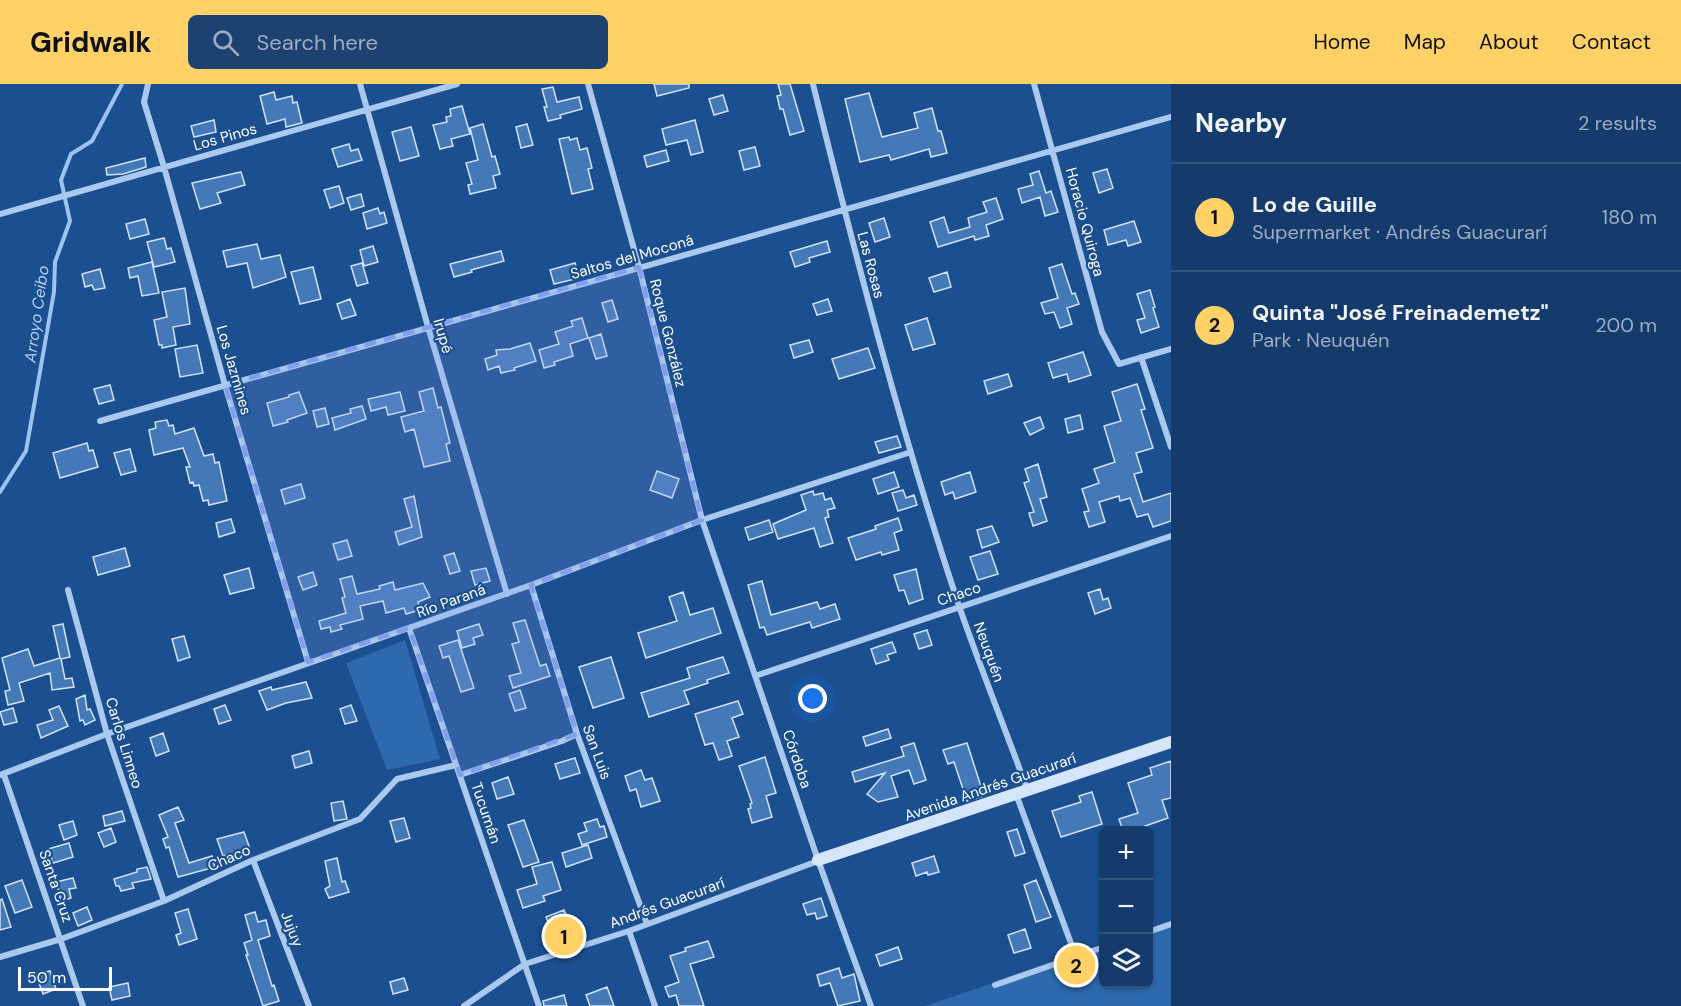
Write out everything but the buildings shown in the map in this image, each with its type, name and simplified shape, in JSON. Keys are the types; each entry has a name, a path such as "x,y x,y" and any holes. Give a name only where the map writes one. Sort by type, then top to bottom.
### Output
{"street":[{"name":"Los Jazmines","path":"148,84 144,102 225,385 308,662"},
{"name":"Irupé","path":"360,84 428,327 507,594"},
{"name":"Los Pinos","path":"0,214 457,84"},
{"name":"Roque González","path":"588,84 639,267 702,520"},
{"name":"Las Rosas","path":"813,84 843,209 911,452"},
{"name":"Horacio Quiroga","path":"1034,84 1102,332 1119,363 1141,357"},
{"name":"Saltos del Moconá","path":"100,421 1171,117"},
{"path":"1171,349 1141,357 1171,447"},
{"name":"Río Paraná","path":"2,775 107,734 507,594 702,520 911,452"},
{"name":"Neuquén","path":"911,452 1076,957"},
{"name":"Córdoba","path":"702,520 818,861 871,1006"},
{"name":"Chaco","path":"755,676 1171,536"},
{"name":"San Luis","path":"531,585 577,734 647,924"},
{"name":"Carlos Linneo","path":"68,590 107,734 164,901"},
{"name":"Tucumán","path":"409,628 539,1006"},
{"path":"460,775 577,734"},
{"name":"Avenida Andrés Guacurarí","path":"818,861 1171,742"},
{"name":"Chaco","path":"0,957 61,939 164,901 253,860 360,819 397,779 456,765"},
{"name":"Santa Cruz","path":"2,775 83,1006"},
{"name":"Jujuy","path":"253,860 309,1006"},
{"name":"Andrés Guacurarí","path":"464,1006 525,964 629,931 818,861"},
{"path":"1153,931 1171,924"},
{"path":"629,931 655,1006"},
{"path":"995,986 1099,949"}],"highlighted area":[{"path":"639,267 702,520 531,585 577,734 460,775 409,628 308,662 225,385"}],"shaded area":[{"path":"405,640 440,759 387,770 346,663"},
{"path":"1171,924 1171,1006 925,1006 1099,947 1099,988 1153,988 1153,930"}],"waterway":[{"name":"Arroyo Ceibo","path":"0,492 26,451 54,292 55,262 70,221 61,180 71,154 92,141 122,84"}],"place":[{"name":"Lo de Guille","path":"564,936"},
{"name":"Quinta \"José Freinademetz\"","path":"1076,965"}]}
